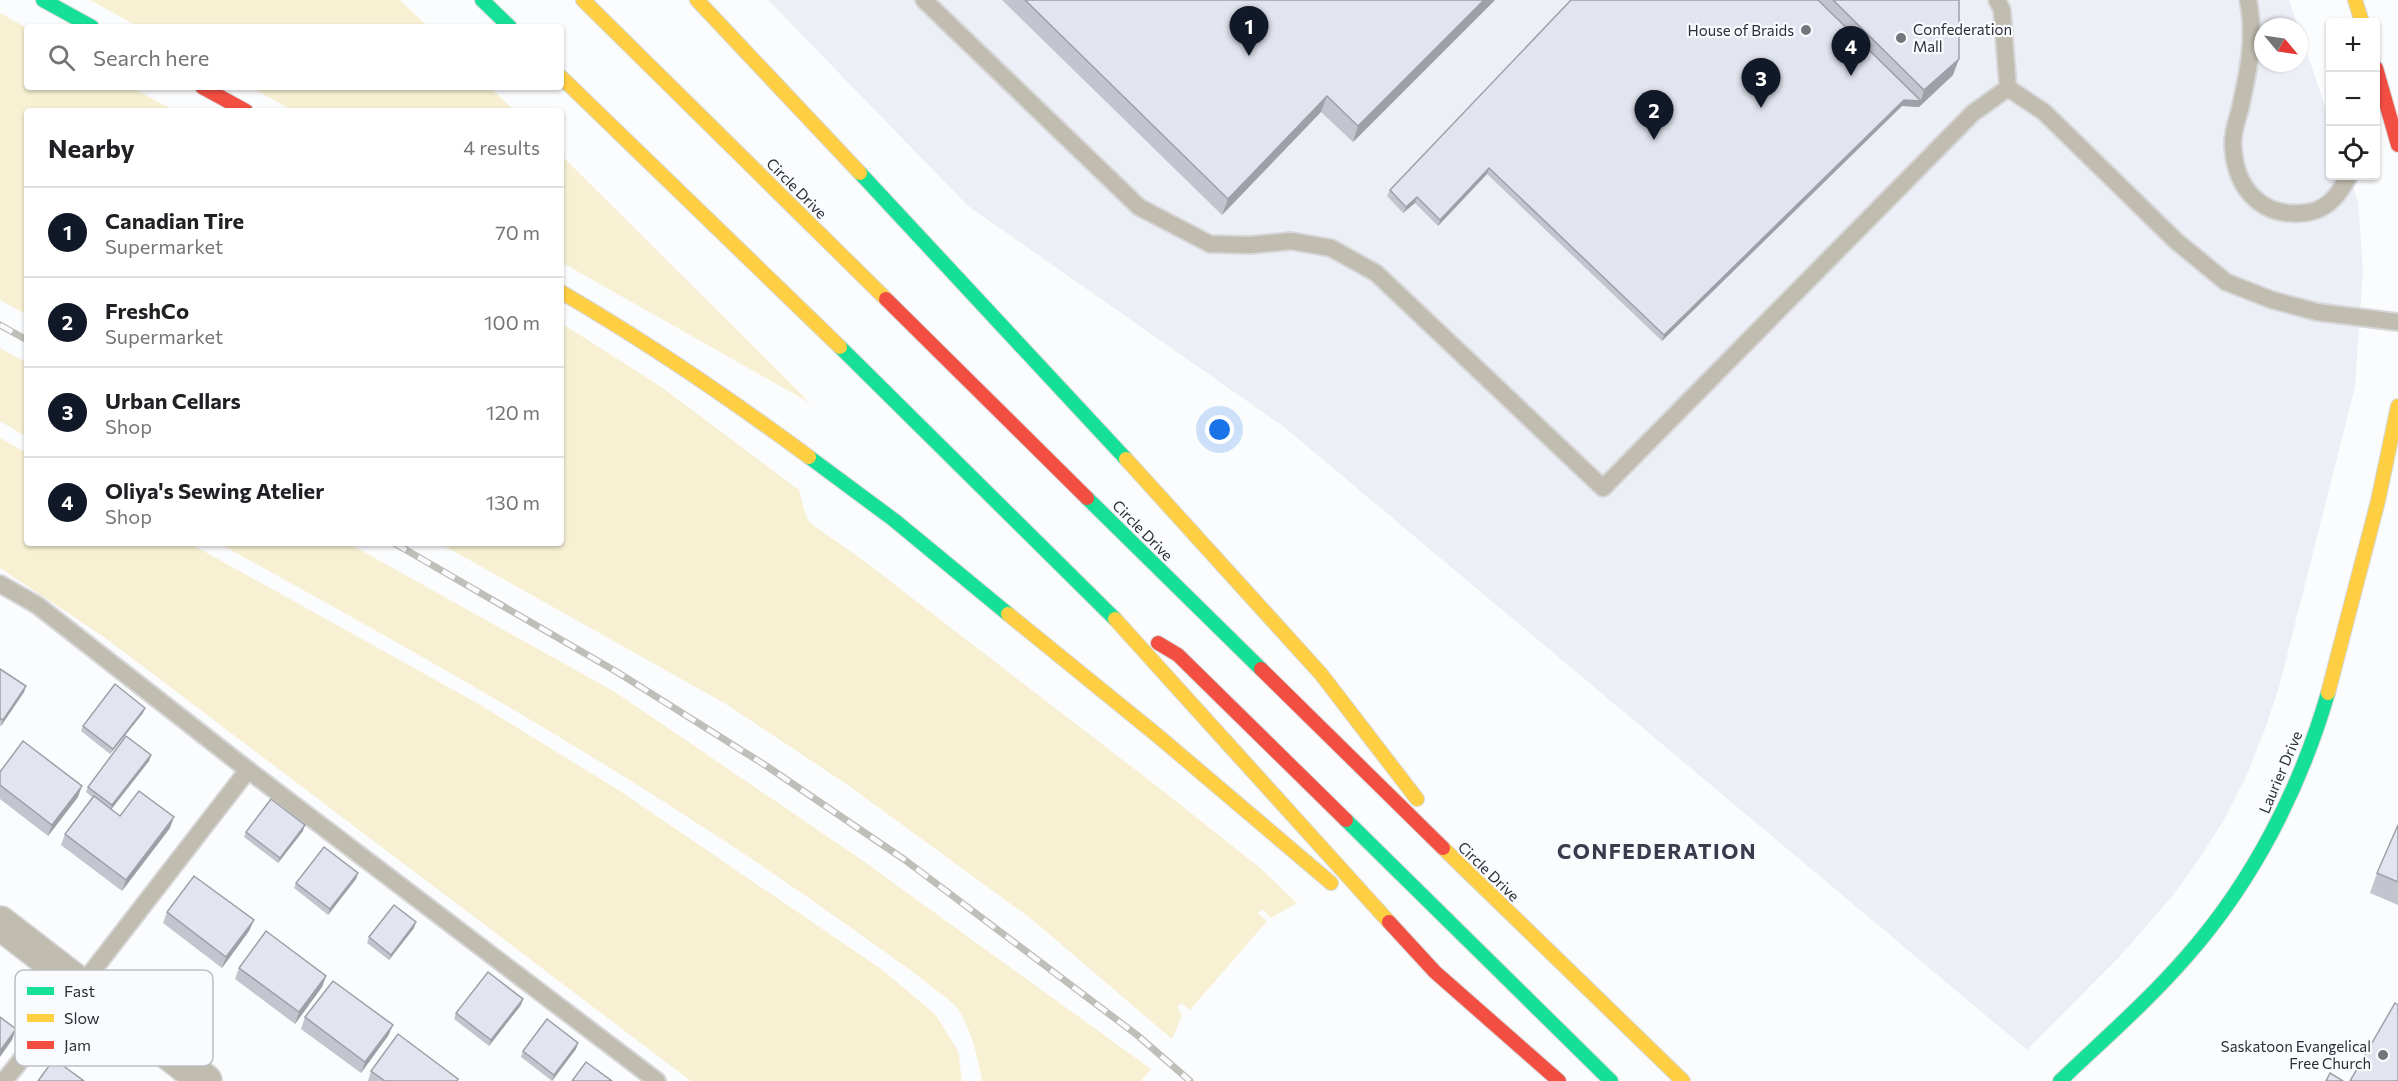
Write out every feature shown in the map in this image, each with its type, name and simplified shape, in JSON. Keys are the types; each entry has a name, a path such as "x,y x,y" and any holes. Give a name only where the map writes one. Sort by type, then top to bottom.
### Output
{"main road":[{"path":"43,0 87,24"},
{"path":"482,0 507,24"},
{"name":"Circle Drive","path":"583,0 1494,898 1683,1081"},
{"path":"697,0 1036,360 1321,674 1494,898"},
{"path":"2355,0 2361,18"},
{"path":"2377,72 2398,145"},
{"path":"564,80 925,429 1112,615 1435,972"},
{"path":"208,90 240,108"},
{"path":"564,294 618,325 734,402 877,507 1158,736 1559,1081"},
{"name":"Laurier Drive","path":"2060,1081 2200,940 2241,884 2272,832 2298,779 2320,721 2383,480 2398,405"},
{"path":"1112,615 1178,655 1611,1081"}],"street":[{"path":"0,923 60,970"},
{"path":"186,1066 206,1081"}],"lane":[{"path":"924,0 1139,207 1210,244 1251,245 1291,241 1330,248 1376,273 1603,488 1973,113 2008,88"},
{"path":"1997,0 2002,10 2008,88"},
{"path":"2248,0 2252,48 2232,143 2236,171 2249,193 2267,209 2292,215 2314,211 2335,199 2347,180"},
{"path":"2008,88 2044,111 2176,241 2226,282 2272,300 2317,312 2398,322"},
{"path":"0,584 37,605 248,770 657,1081"},
{"path":"93,970 248,770"},
{"path":"4,1081 16,1066"}],"shaded area":[{"path":"90,0 400,0 425,24 134,24"},
{"path":"768,0 2289,0 2295,18 2254,18 2254,72 2308,72 2308,56 2326,109 2326,180 2350,180 2358,201 2363,271 2355,387 2279,687 2246,777 2225,818 2174,894 2122,954 2027,1050 1284,427 968,206"},
{"path":"0,13 24,26 24,90 136,90 170,108 24,108 24,313 0,300"},
{"path":"256,90 493,90 512,108 288,108"},
{"path":"564,158 810,403 564,264"},
{"path":"564,325 660,386 799,490 810,523 864,561 1167,794 1260,868 1297,903 1271,918 1263,909 1258,913 1267,921 1190,1010 1181,1003 1177,1007 1182,1016 1172,1039 1034,921 845,783 724,703 444,546 564,546"},
{"path":"0,348 24,361 24,435 0,421"},
{"path":"0,438 24,451 24,546 194,546 477,703 620,791 881,969 935,1014 958,1051 962,1081 691,1081 104,637 0,568"},
{"path":"223,546 353,546 615,692 859,858 1151,1069 1141,1081 982,1081 970,1035 956,1006 912,972 765,868 689,818 534,722"}],"building":[{"path":"1025,0 1484,0 1358,126 1327,96 1228,199"},
{"path":"1571,0 1818,0 1921,101 1904,100 1664,335 1489,168 1440,220 1417,197 1406,207 1390,190"},
{"name":"Confederation Mall","path":"1833,0 1959,0 1959,59 1924,90"},
{"path":"0,669 26,686 3,720 0,718"},
{"path":"115,684 145,708 113,749 83,726"},
{"path":"126,736 151,755 112,805 88,787"},
{"path":"23,741 82,786 52,825 0,785 0,772"},
{"path":"139,791 174,817 126,880 65,834 94,796 120,816"},
{"path":"271,799 305,825 280,858 246,832"},
{"path":"2398,825 2398,882 2377,873"},
{"path":"324,847 358,873 330,909 296,883"},
{"path":"194,876 254,920 226,957 167,912"},
{"path":"394,905 416,922 391,955 369,937"},
{"path":"266,931 326,976 299,1012 239,968"},
{"path":"488,972 523,999 491,1040 456,1013"},
{"path":"333,981 393,1025 365,1062 305,1017"},
{"name":"Saskatoon Evangelical Free Church","path":"2395,1003 2398,1005 2398,1081 2350,1081"},
{"path":"0,1017 15,1030 0,1051"},
{"path":"547,1019 578,1043 554,1075 523,1051"},
{"path":"398,1034 458,1079 457,1081 385,1081 371,1071"},
{"path":"586,1062 612,1081 572,1081"},
{"path":"49,1066 64,1066 84,1081 38,1081"},
{"path":"2330,1073 2343,1081 2326,1081"}],"railway":[{"path":"0,325 24,338"},
{"path":"399,546 617,672 768,767 905,860 1137,1035 1190,1081"}],"traffic: fast":[{"path":"43,0 87,24"},
{"path":"482,0 507,24"},
{"path":"860,173 1126,459"},
{"path":"840,347 1115,619"},
{"path":"809,457 894,520 1008,614"},
{"path":"1087,498 1261,669"},
{"path":"2060,1081 2172,973 2233,897 2272,832 2288,799 2317,729 2328,693"},
{"path":"1346,820 1611,1081"}],"traffic: slow":[{"path":"583,0 886,299"},
{"path":"697,0 860,173"},
{"path":"2355,0 2361,18"},
{"path":"564,80 840,347"},
{"path":"564,294 687,371 809,457"},
{"path":"2328,693 2378,501 2398,406"},
{"path":"1126,459 1321,674 1417,799"},
{"path":"1008,614 1158,736 1331,883"},
{"path":"1115,619 1389,922"},
{"path":"1443,848 1683,1081"}],"traffic: jam":[{"path":"2377,72 2398,145"},
{"path":"208,90 240,108"},
{"path":"886,299 1087,498"},
{"path":"1158,643 1178,655 1346,820"},
{"path":"1261,669 1443,848"},
{"path":"1389,922 1435,972 1559,1081"}],"place":[{"name":"House of Braids","path":"1806,30"},
{"name":"Confederation Mall","path":"1901,38"},
{"name":"Canadian Tire","path":"1249,56"},
{"name":"Oliya's Sewing Atelier","path":"1851,76"},
{"name":"Urban Cellars","path":"1761,108"},
{"name":"FreshCo","path":"1654,140"},
{"name":"Saskatoon Evangelical Free Church","path":"2383,1055"}],"district":[{"name":"CONFEDERATION","path":"1657,850"}]}
